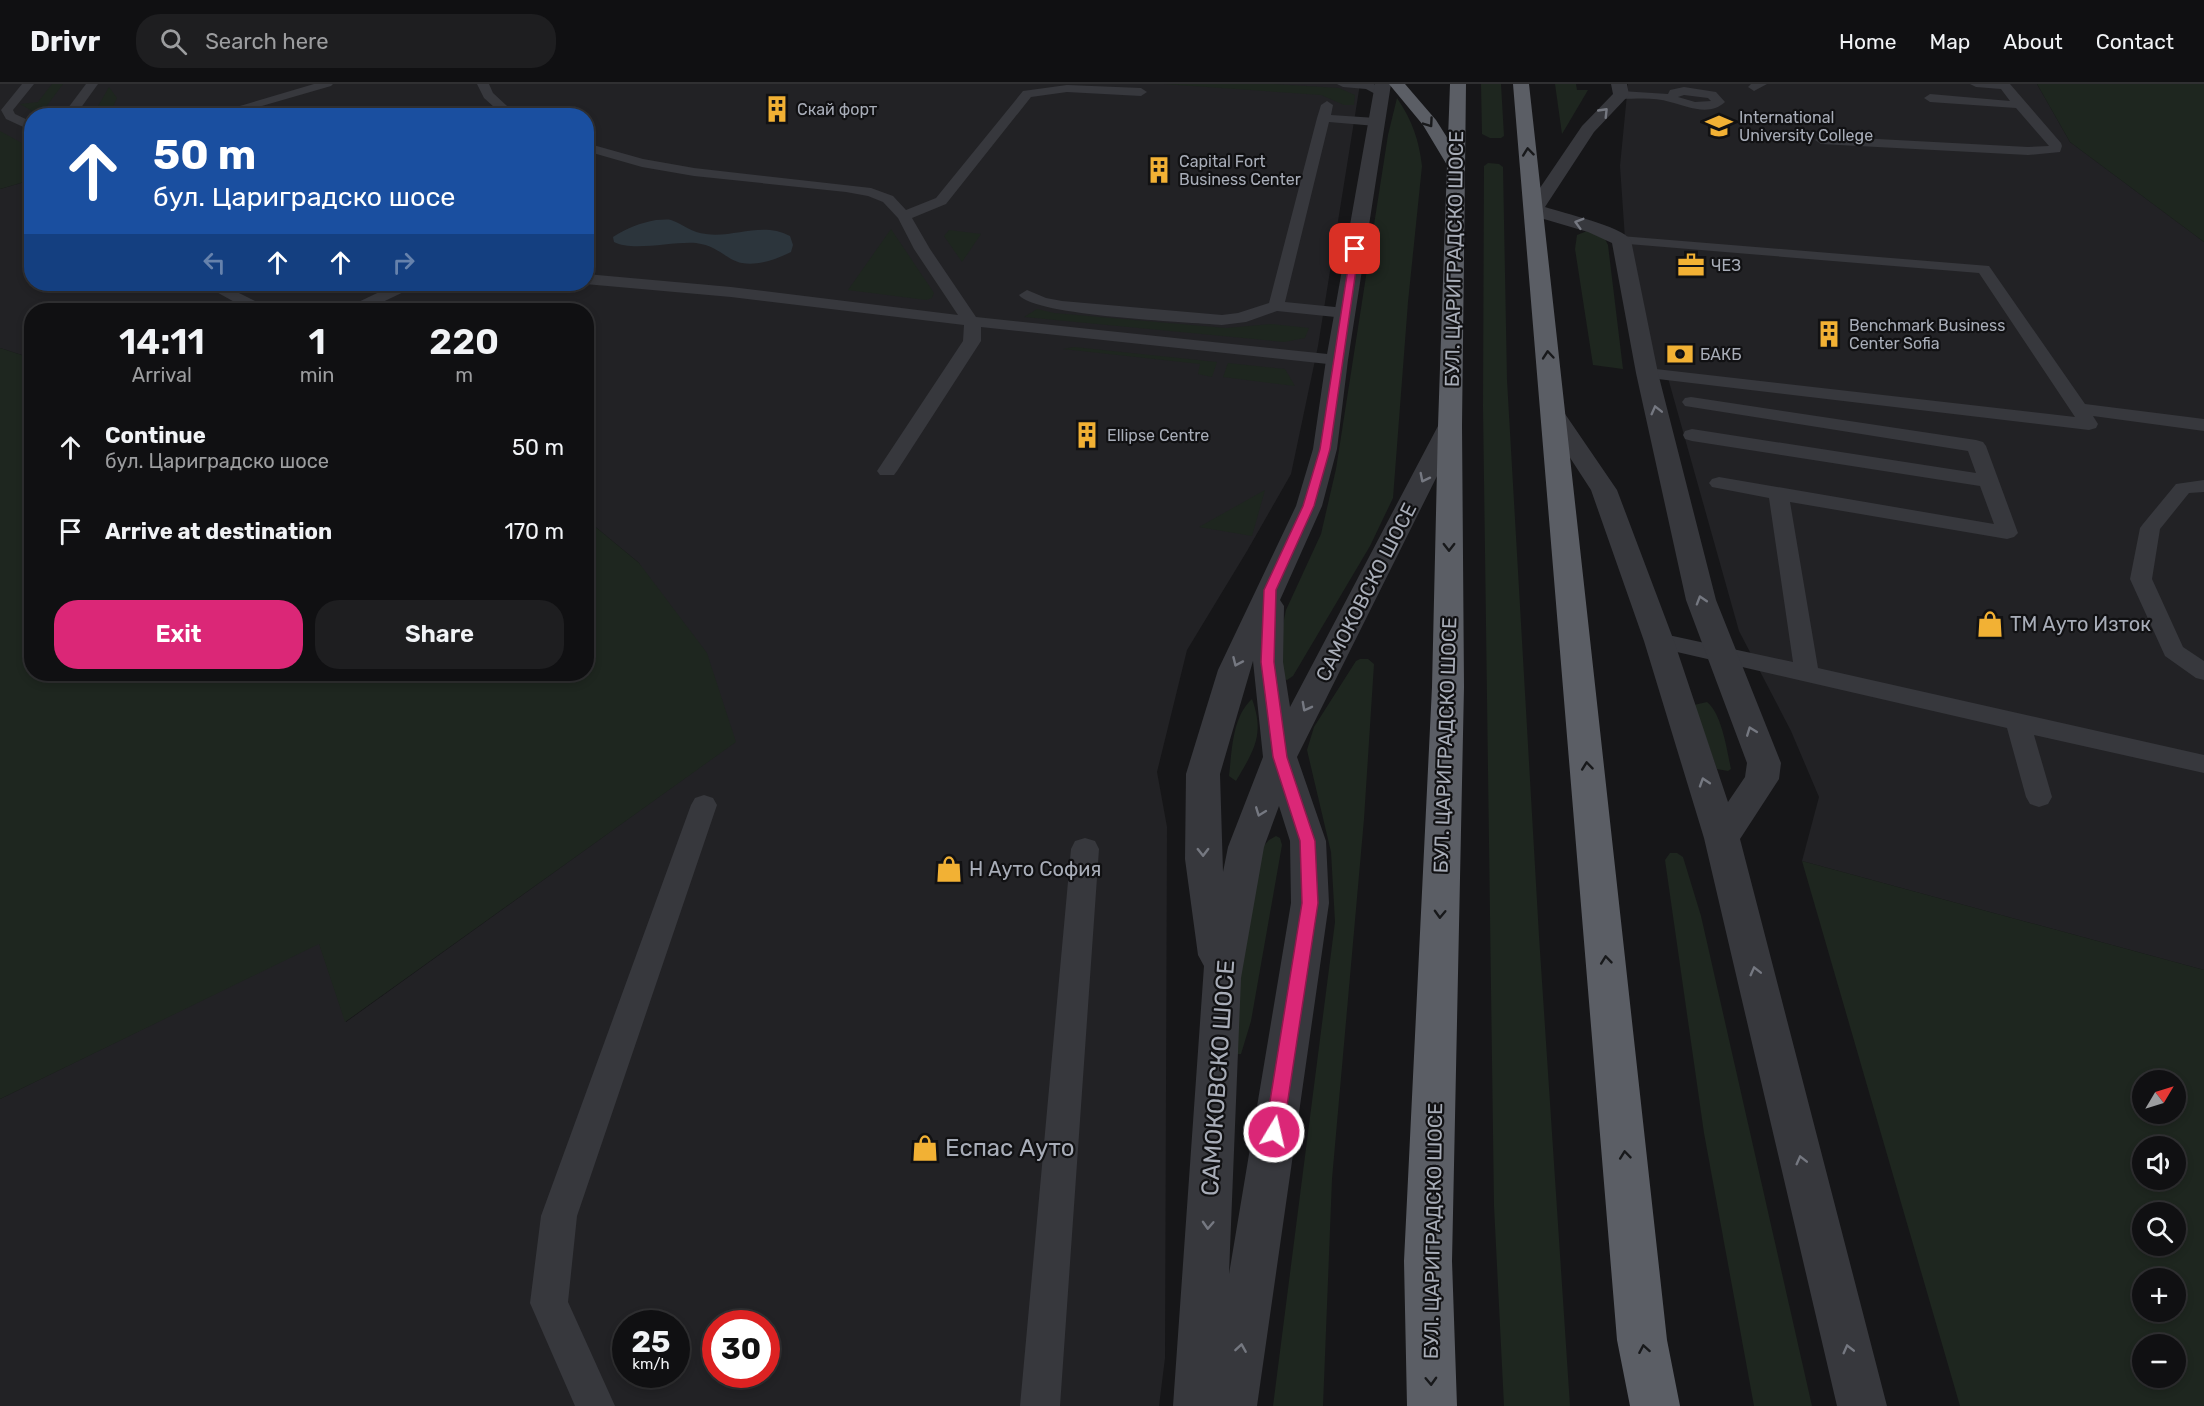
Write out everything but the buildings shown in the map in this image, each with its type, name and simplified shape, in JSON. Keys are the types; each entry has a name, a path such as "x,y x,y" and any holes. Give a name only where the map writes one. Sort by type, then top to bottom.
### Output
{"highway":[{"name":"БУЛ. ЦАРИГРАДСКО ШОСЕ","path":"1432,1406 1428,1261 1448,687 1450,426 1458,84"},
{"path":"1521,84 1642,1340 1655,1406"},
{"path":"1387,87 1430,123 1456,165"}],"street":[{"path":"1221,978 1203,859 1203,774 1233,670 1309,506 1325,449 1337,360 1376,122 1387,87"},
{"path":"1620,89 1588,129 1534,210 1595,228 1621,240 1647,373 1701,600 1764,763 1762,779 1722,838"},
{"path":"1553,413 1604,490 1659,641 1722,838 1862,1406"},
{"name":"САМОКОВСКО ШОСЕ","path":"1198,1406 1221,978 1246,847 1280,757 1450,426"},
{"path":"1232,1406 1310,903 1308,841 1280,757 1268,662 1270,590"}],"lane":[{"path":"24,123 10,116 7,110 28,84"},
{"path":"74,108 92,84"},
{"path":"241,108 327,84"},
{"path":"483,84 488,95 503,108"},
{"path":"1343,84 1387,87"},
{"path":"1821,140 2028,151 2055,149 2056,146 2005,86 1976,84"},
{"path":"904,216 941,201 1027,94 1034,90 1064,86 1141,92"},
{"path":"1620,89 1672,98 1672,95 1678,92 1691,91 1722,96"},
{"path":"1930,98 2020,105"},
{"path":"1276,306 1325,111 1376,122"},
{"path":"594,149 642,163 694,172 871,192 888,199 904,216 922,249 971,321 973,329 972,341 887,471"},
{"path":"1621,240 1984,269 2089,424 1647,373"},
{"path":"594,280 731,292 971,321 1337,360"},
{"path":"224,291 247,303"},
{"path":"369,303 393,291"},
{"path":"1027,295 1041,302 1062,306 1222,320 1240,318 1276,306 1345,313"},
{"path":"1691,402 1976,446 2007,533 1719,483"},
{"path":"2078,409 2204,425"},
{"path":"1692,435 1989,481"},
{"path":"2204,486 2183,488 2150,528 2141,579 2172,651 2204,672"},
{"path":"1778,494 1807,673"},
{"path":"1659,641 2204,764"},
{"path":"2018,722 2039,797"},
{"path":"595,1406 549,1303 559,1216 704,805"},
{"path":"1040,1406 1085,849"}],"shaded area":[{"path":"0,84 1360,84 1318,346 1291,474 1187,650 1157,772 1167,827 1165,1358 1159,1406 0,1406 0,1099 319,943 346,1022 735,742 639,563 594,526 594,303 24,303 24,356 0,348 0,189 24,182 24,291 594,291 594,108 24,108 24,154 0,141"},
{"path":"52,84 63,84 45,108 27,108 20,104 38,102"},
{"path":"1164,84 1274,84 1339,88 1355,95 1354,105 1344,105 1321,95"},
{"path":"1481,84 1501,84 1504,136 1501,138 1490,138 1482,134"},
{"path":"1555,84 1576,84 1577,90 1588,90 1562,134"},
{"path":"1628,84 2037,84 2070,142 2204,242 2204,970 1802,861 1819,797 1791,731 1739,631 1668,378 1652,370 1625,239 1620,166"},
{"path":"2037,84 2204,84 2204,242 2070,142"},
{"path":"109,87 117,98 112,108 97,108"},
{"path":"1397,98 1414,130 1422,166 1408,302 1393,498 1370,546 1293,676 1287,680 1281,678 1275,662 1286,610 1321,534 1336,469 1388,135"},
{"path":"0,131 24,144 24,182 0,189"},
{"path":"1488,163 1499,164 1503,167 1507,380 1539,936 1570,1406 1504,1406 1494,1206 1483,407 1484,166"},
{"path":"656,220 671,220 696,232 706,234 717,235 759,230 780,232 790,236 793,245 791,252 780,257 761,263 748,264 736,261 711,247 696,243 631,246 614,242 613,237 623,231"},
{"path":"891,229 934,293 932,298 926,300 848,290"},
{"path":"949,230 981,234 962,262 944,236"},
{"path":"1587,231 1605,239 1608,245 1623,369 1593,365 1575,249 1577,235"},
{"path":"1037,309 1054,313 1226,328 1271,324 1309,328 1305,338 1284,342 1024,317"},
{"path":"1074,347 1217,362 1212,377 1198,374 1200,364 1063,349"},
{"path":"0,348 24,356 24,681 594,681 594,526 639,563 707,653 736,742 345,1022 319,944 0,1099"},
{"path":"1228,363 1285,369 1295,386 1223,377"},
{"path":"1265,490 1252,536 1199,527"},
{"path":"1368,659 1374,664 1364,819 1332,1179 1323,1406 1273,1406 1335,922 1331,852 1307,750 1314,727 1356,661"},
{"path":"1252,699 1258,723 1256,742 1236,781 1229,776 1232,745 1240,715"},
{"path":"1707,702 1717,715 1723,733 1731,769 1728,771 1717,769 1694,705"},
{"path":"1276,836 1280,838 1282,845 1251,1021 1241,1054 1234,1054 1240,965 1259,851"},
{"path":"1670,853 1677,853 1683,857 1701,916 1812,1406 1754,1406 1704,1133 1665,860"},
{"path":"1802,861 2204,970 2204,1406 1960,1406"}],"place":[{"name":"Скай форт","path":"777,109"},
{"name":"International University College","path":"1719,126"},
{"name":"Capital Fort Business Center","path":"1159,170"},
{"name":"ЧЕЗ","path":"1691,265"},
{"name":"Benchmark Business Center Sofia","path":"1829,334"},
{"name":"БАКБ","path":"1680,354"},
{"name":"Ellipse Centre","path":"1087,435"},
{"name":"ТМ Ауто Изток","path":"1990,624"},
{"name":"Н Ауто София","path":"949,869"},
{"name":"Еспас Ауто","path":"925,1148"}],"route":[{"path":"1274,1132 1310,903 1308,841 1280,757 1268,662 1270,590 1309,506 1325,449 1355,249"}]}
